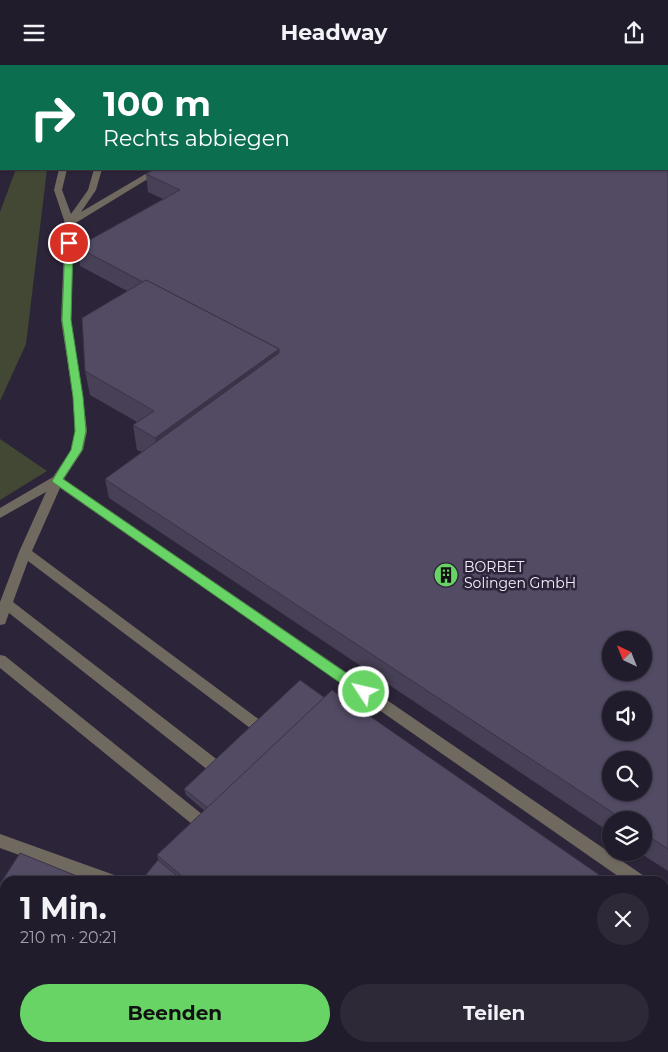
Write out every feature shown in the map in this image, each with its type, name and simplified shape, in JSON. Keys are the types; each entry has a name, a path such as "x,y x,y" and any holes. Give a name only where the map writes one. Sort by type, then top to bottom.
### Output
{"lane":[{"path":"0,620 25,552 57,481 76,450 80,431 78,397 66,320 70,223 58,190 63,170"},
{"path":"70,223 92,190 98,170"},
{"path":"70,223 158,170"},
{"path":"0,514 57,481"},
{"path":"57,481 631,876"},
{"path":"25,552 281,743"},
{"path":"6,604 232,779"},
{"path":"0,660 208,829"},
{"path":"0,841 97,876"}],"green space":[{"path":"16,170 47,170 26,344 0,401 0,212"},
{"path":"0,439 47,471 0,500"}],"building":[{"name":"BORBET Solingen GmbH","path":"153,170 668,170 668,849 652,838 652,811 610,811 105,479 279,353 279,349 146,280 143,282 77,247 180,190 146,174"},
{"path":"146,280 279,349 155,438 133,425 154,411 85,371 82,318"},
{"path":"300,680 325,698 208,808 184,789"},
{"path":"332,690 601,876 182,876 157,855"},
{"path":"20,853 77,876 5,876"},
{"path":"158,860 177,876 145,876"}],"place":[{"name":"BORBET Solingen GmbH","path":"446,575"}],"route":[{"path":"69,243 66,320 78,397 80,431 76,450 57,481 364,692"}]}
